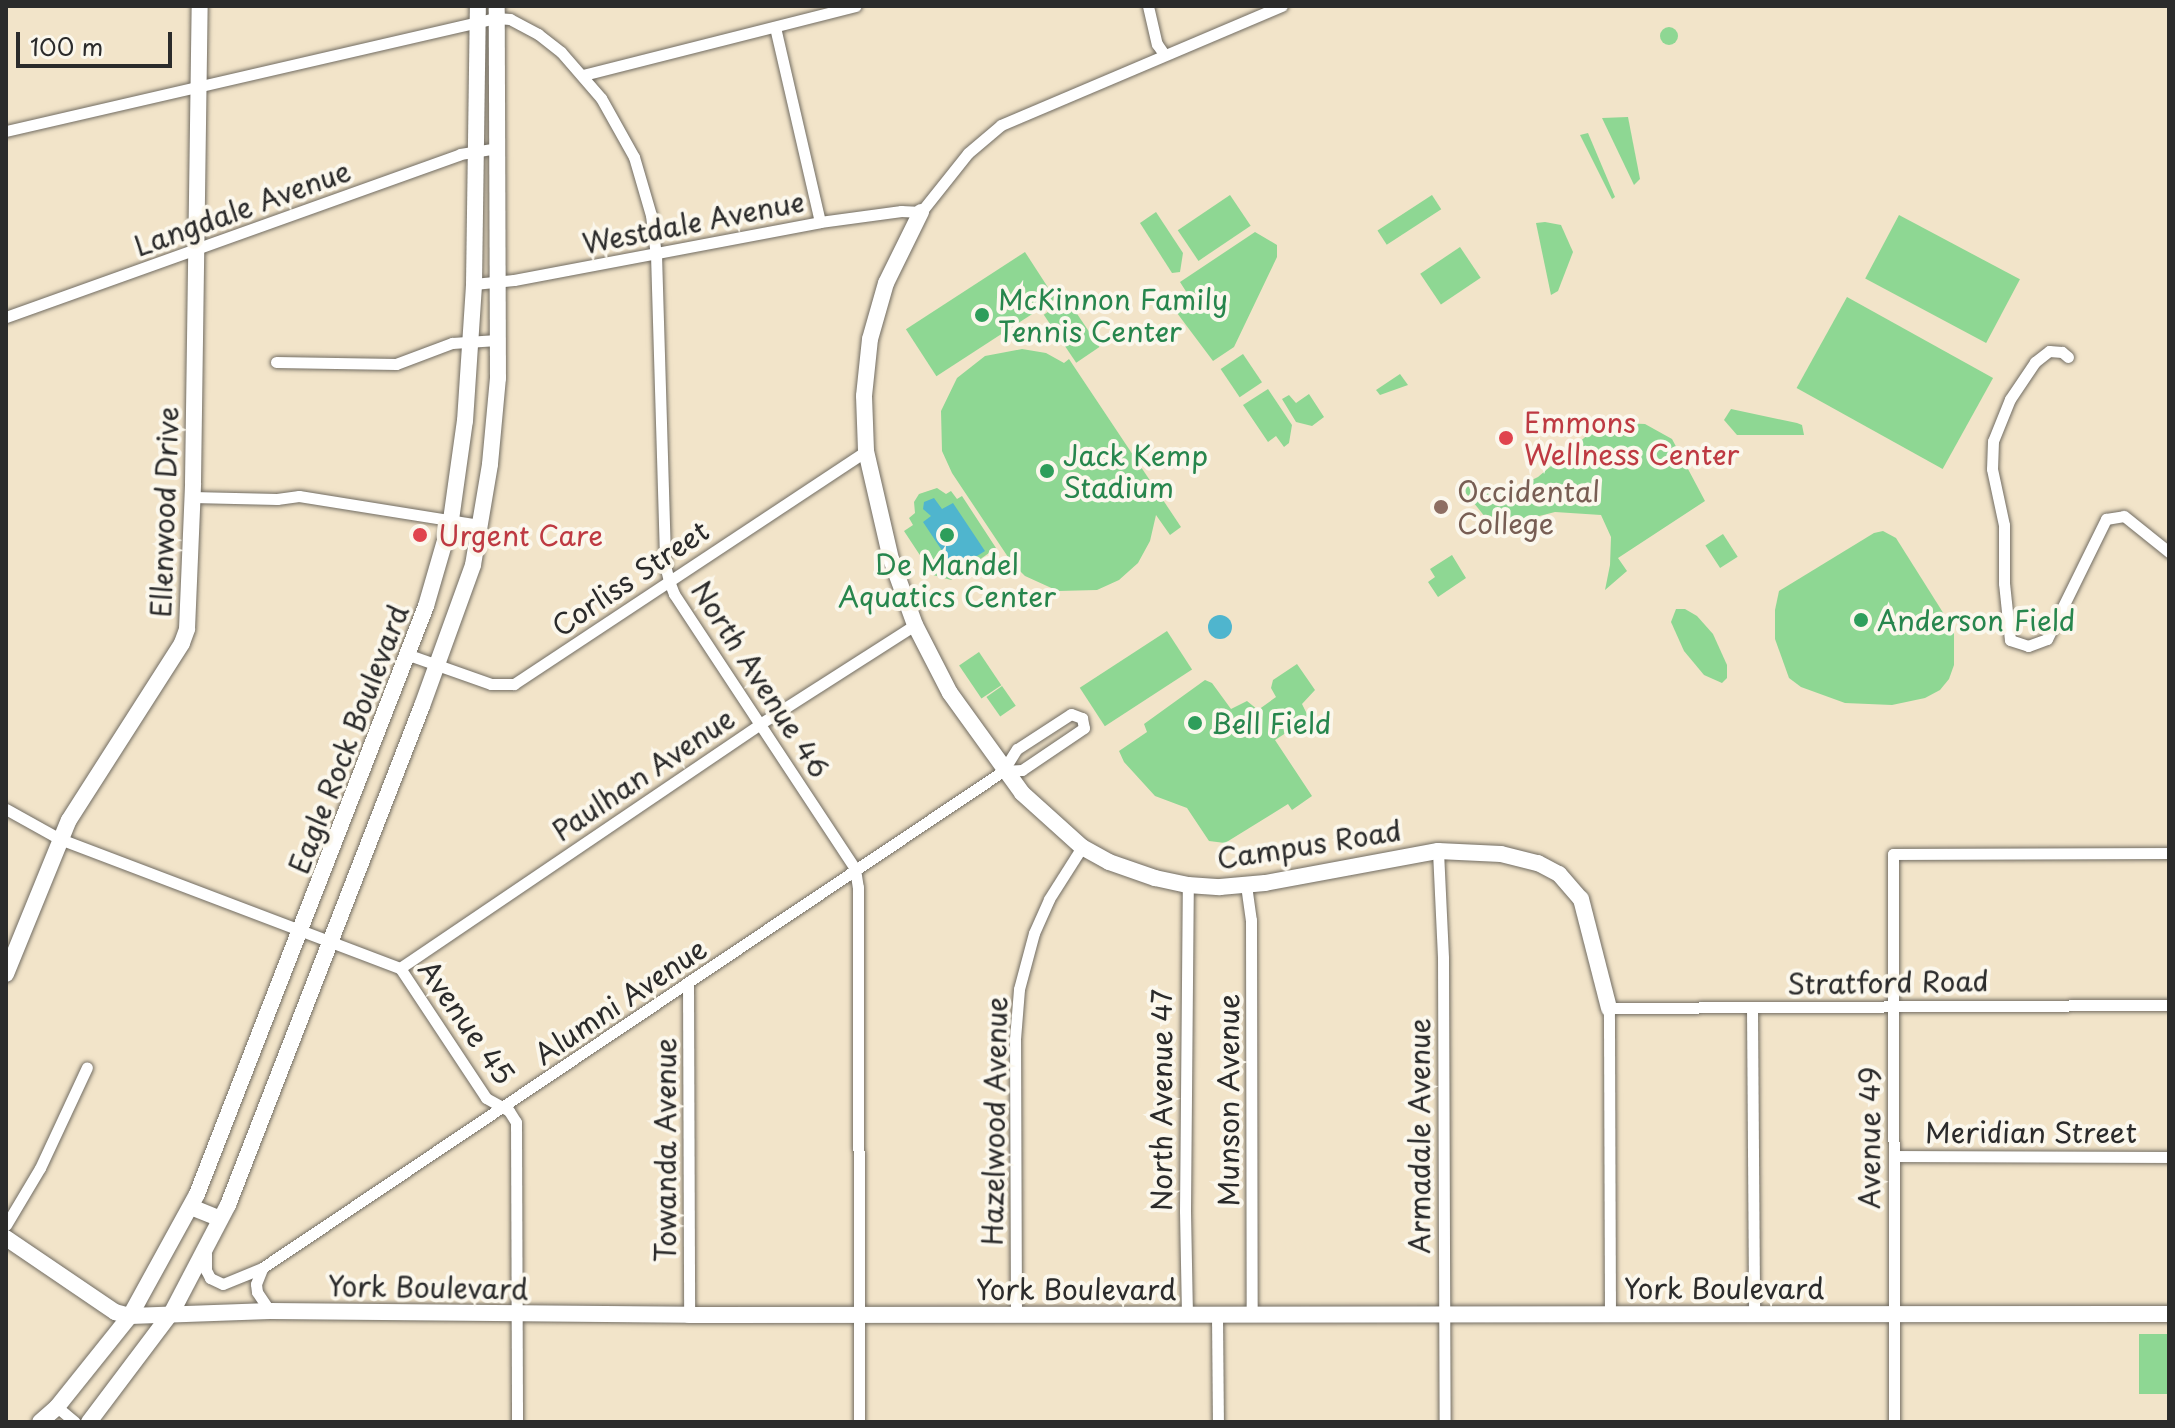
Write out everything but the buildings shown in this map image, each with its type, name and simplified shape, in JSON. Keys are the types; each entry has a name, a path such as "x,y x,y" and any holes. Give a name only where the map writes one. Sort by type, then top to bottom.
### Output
{"main road":[{"name":"Ellenwood Drive","path":"6,974 60,839 146,695 182,643 187,629 200,6"},
{"name":"Eagle Rock Boulevard","path":"89,1422 172,1312 211,1239 332,942 460,607 481,525 495,417 497,12"},
{"name":"Eagle Rock Boulevard","path":"40,1422 57,1407 130,1316 191,1207 409,655 451,520 463,440 474,284 478,14"},
{"name":"Campus Road","path":"921,212 886,283 870,339 864,396 866,451 891,559 915,625 950,693 1003,771 1044,816 1082,847 1130,870 1188,885 1246,885 1438,851 1501,854 1538,863 1572,886 1590,927 1609,1008"},
{"path":"191,1207 220,1219"},
{"path":"6,1238 115,1312 130,1316"},
{"name":"York Boulevard","path":"130,1316 172,1312 270,1311 689,1315 2169,1314"}],"street":[{"path":"583,75 855,6"},
{"path":"1148,6 1157,44 1164,54"},
{"name":"Campus Road","path":"921,212 968,153 1001,125 1282,6"},
{"path":"6,131 198,87 478,14 497,12"},
{"name":"North Avenue 46","path":"497,12 538,34 583,75 617,124 634,157 651,215 656,254 665,565 669,581 674,594 855,869 858,902 859,1422"},
{"path":"775,27 820,222"},
{"name":"Langdale Avenue","path":"6,317 475,150 496,148"},
{"name":"Westdale Avenue","path":"474,284 498,283 820,222 901,211 921,212"},
{"path":"276,362 396,364 452,343 497,340"},
{"path":"2068,357 2062,352 2049,351 2035,362 2010,399 1993,441 1991,460 2004,525 2004,583 2010,640 2028,646 2047,639 2106,519 2124,516 2169,552"},
{"name":"Corliss Street","path":"409,655 491,684 514,684 866,451"},
{"path":"192,497 277,499 299,496 481,525"},
{"name":"Paulhan Avenue","path":"400,968 760,724 915,625"},
{"name":"Alumni Avenue","path":"211,1239 206,1270 216,1282 231,1283 262,1268 1003,771 1017,749 1071,714 1082,718 1084,728 1022,770 1003,771"},
{"name":"Avenue 45","path":"6,809 60,839 400,968 486,1098 503,1108 516,1122 517,1422"},
{"name":"Hazelwood Avenue","path":"1016,1314 1015,1039 1019,989 1044,911 1082,847"},
{"name":"Armadale Avenue","path":"1438,851 1443,958 1445,1422"},
{"name":"Avenue 49","path":"1894,1422 1893,854 2169,853"},
{"name":"North Avenue 47","path":"1187,1315 1188,885"},
{"name":"Munson Avenue","path":"1246,885 1251,920 1252,1315"},
{"name":"Towanda Avenue","path":"688,985 689,1315"},
{"name":"Stratford Road","path":"1609,1008 2169,1005"},
{"name":"Campus Road","path":"1609,1008 1610,1314"},
{"path":"1752,1008 1754,1314"},
{"path":"6,1225 40,1168 87,1067"},
{"name":"Meridian Street","path":"1894,1156 2169,1157"},
{"path":"262,1268 256,1284 257,1292 270,1311"},
{"path":"1217,1315 1218,1422"},
{"path":"57,1407 75,1422"}],"green space":[{"path":"1669,27 1678,36 1669,45 1660,36"},
{"path":"1628,117 1640,179 1634,185 1602,118"},
{"path":"1588,133 1615,197 1612,199 1580,135"},
{"path":"1230,195 1251,226 1198,261 1178,230"},
{"path":"1432,195 1441,209 1387,245 1377,230"},
{"path":"1156,212 1183,253 1180,272 1172,273 1140,223"},
{"path":"1899,215 2020,279 1986,343 1865,279"},
{"path":"1536,223 1561,225 1573,252 1558,291 1551,295"},
{"path":"1255,232 1277,245 1277,257 1234,347 1213,361 1171,305 1187,293 1180,282"},
{"path":"1460,247 1481,278 1441,305 1420,274"},
{"name":"McKinnon Family Tennis Center","path":"1025,252 1055,299 936,376 906,329"},
{"path":"1847,297 1993,378 1943,469 1797,388"},
{"path":"1067,299 1099,347 1076,363 1044,315"},
{"name":"Jack Kemp Stadium","path":"1022,349 1046,353 1064,363 1069,359 1181,527 1170,535 1156,515 1150,541 1138,563 1119,580 1097,590 1058,591 1025,576 1012,563 952,473 942,451 941,411 957,378 985,356"},
{"path":"1243,354 1262,382 1240,397 1221,369"},
{"path":"1400,374 1408,385 1380,395 1376,390"},
{"path":"1268,389 1292,425 1289,443 1284,447 1276,436 1268,442 1243,405"},
{"path":"1309,394 1324,417 1312,426 1296,422 1282,399 1289,395 1296,403"},
{"path":"1731,409 1797,423 1802,425 1804,435 1737,435 1724,420"},
{"path":"1620,423 1645,424 1672,439 1705,501 1618,558 1627,571 1605,590 1611,537 1601,515 1555,512 1524,520 1498,533 1461,487 1471,482 1479,490 1503,494 1538,477 1590,433"},
{"name":"De Mandel Aquatics Center","path":"937,488 946,494 951,491 957,499 962,496 996,548 951,580 933,575 904,531 913,525 909,518 915,513 914,502 919,494"},
{"name":"Anderson Field","path":"1883,531 1896,538 1954,630 1954,665 1949,679 1940,690 1925,698 1892,705 1845,703 1801,687 1789,678 1775,639 1775,610 1779,591 1874,533"},
{"path":"1723,534 1738,557 1720,568 1705,545"},
{"path":"1452,555 1466,578 1438,597 1428,582 1435,577 1430,569"},
{"path":"1676,609 1685,609 1697,616 1713,634 1727,665 1727,678 1722,683 1704,675 1684,651 1671,622"},
{"path":"1167,631 1192,670 1105,726 1080,688"},
{"path":"979,652 1001,685 981,699 959,665"},
{"path":"1297,664 1315,690 1302,704 1309,718 1275,740 1312,796 1292,810 1288,804 1225,843 1209,841 1187,808 1155,796 1124,762 1119,751 1147,732 1144,724 1205,680 1212,683 1231,709 1247,701 1258,710 1276,697 1271,688 1273,680"},
{"path":"1002,686 1016,706 1000,717 986,697"},
{"path":"2139,1334 2169,1334 2169,1394 2139,1394"}],"water":[{"path":"934,498 942,509 953,503 985,551 955,570 923,522 931,516 923,509 924,502"},
{"path":"1220,615 1231,622 1232,627 1225,638 1220,639 1209,632 1208,627 1215,616"}],"place":[{"name":"McKinnon Family Tennis Center","path":"982,315"},
{"name":"Emmons Wellness Center","path":"1506,438"},
{"name":"Jack Kemp Stadium","path":"1047,471"},
{"name":"Occidental College","path":"1441,507"},
{"name":"Urgent Care","path":"420,535"},
{"name":"De Mandel Aquatics Center","path":"947,535"},
{"name":"Anderson Field","path":"1861,620"},
{"name":"Bell Field","path":"1195,723"}]}
